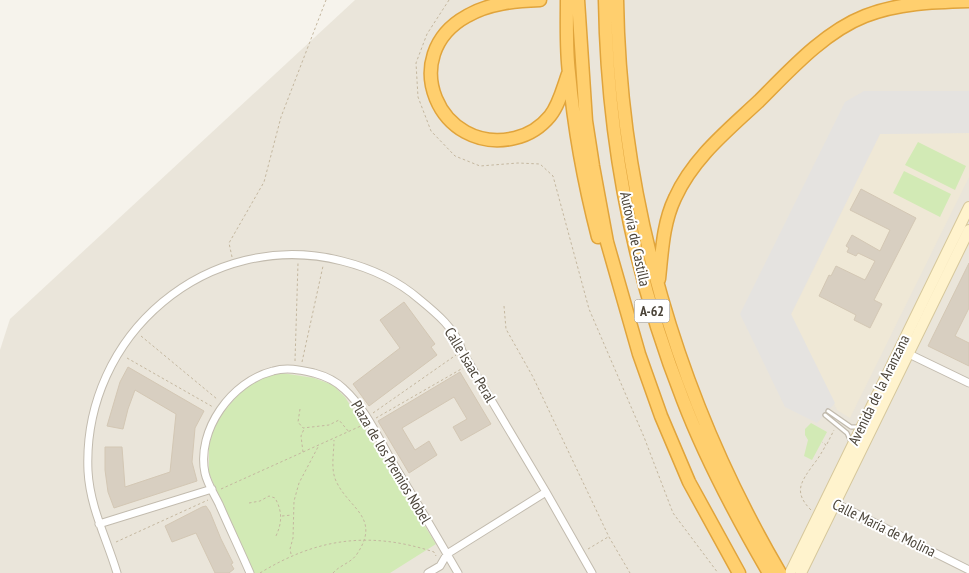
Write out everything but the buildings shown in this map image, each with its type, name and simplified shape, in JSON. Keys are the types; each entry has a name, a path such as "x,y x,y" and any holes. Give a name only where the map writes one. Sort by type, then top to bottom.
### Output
{"highway":[{"path":"540,0 519,1 490,6 466,16 441,37 435,48 430,68 430,82 433,94 448,119 467,133 488,140 505,140 530,132 540,126 550,116 558,103 568,72 573,26 567,0"},
{"name":"Autovía de Castilla","path":"578,0 573,26 596,185 607,242 639,354 661,416 689,482 739,573"},
{"name":"Autovía de Castilla","path":"605,0 611,28 611,104 619,162 633,236 650,306 683,401 705,452 742,527 769,573"},
{"path":"617,0 611,28 636,194 652,266 672,333 702,417 729,478 780,573"},
{"path":"962,0 969,1"},
{"path":"658,281 663,236 668,216 675,196 691,171 706,152 801,60 850,22 873,13 893,7 918,3 969,1"},
{"path":"568,72 588,197 606,268 639,354"}],"street":[{"name":"Avenida de la Aranzana","path":"801,573 817,516 831,501 852,444 969,208"},
{"name":"Avenida de la Aranzana","path":"790,573 811,540 909,354 969,230"},
{"name":"Calle Isaac Peral","path":"117,573 91,496 88,471 89,441 93,417 103,384 118,353 134,330 164,300 210,271 233,263 257,258 299,255 325,257 363,267 398,284 428,306 444,322 460,343 462,351 592,573"},
{"path":"909,354 969,383"},
{"name":"Plaza de los Premios Nobel","path":"250,573 205,473 204,453 213,420 236,392 260,375 274,371 298,370 318,375 339,385 352,398 368,420 458,573"},
{"path":"428,573 439,569 446,554 546,492"},
{"path":"99,524 214,493"},
{"name":"Calle María de Molina","path":"831,501 969,570"}],"lane":[{"path":"828,411 851,427 861,427"},
{"path":"825,415 847,433 852,444"}],"path":[{"path":"233,263 229,243 264,182 281,117 326,0"},
{"path":"449,0 427,34 416,62 418,97 432,131 455,156 480,166 518,162 540,164 552,176 589,309 644,437 673,513 718,573"},
{"path":"298,370 299,255"},
{"path":"298,370 325,257"},
{"path":"504,306 506,329 533,377 609,536 630,573"},
{"path":"134,330 222,407"},
{"path":"108,546 214,493 350,432 462,351"},
{"path":"118,353 222,407"},
{"path":"368,420 470,364"},
{"path":"300,409 298,422 304,428 329,425 339,420 350,432"},
{"path":"817,516 803,501 800,492 801,483 838,426"},
{"path":"304,428 301,436 304,452"},
{"path":"333,573 354,559 366,532 361,513 338,485 334,476 334,439"},
{"path":"822,442 826,445"},
{"path":"291,556 294,501 299,483 318,446"},
{"path":"249,503 272,496 278,502 282,516 275,538"},
{"path":"282,516 293,515"},
{"path":"580,554 609,536"},
{"path":"260,573 291,556 320,546 364,540 397,541 434,552 439,569"}],"shaded area":[{"path":"355,0 969,0 969,573 0,573 0,350 10,319"},
{"path":"864,91 969,91 969,133 880,134 791,314 835,403 817,423 785,407 740,314 845,102"},
{"path":"969,133 969,177 850,418 837,410 791,315 880,134"}],"green space":[{"path":"918,142 966,166 955,190 905,165"},
{"path":"904,171 951,194 940,217 893,193"},
{"path":"282,373 314,378 333,385 345,397 436,544 390,573 252,573 209,473 209,445 215,422 237,396 254,381"},
{"path":"811,423 827,432 812,460 804,456 808,440 805,435 805,429"}]}
